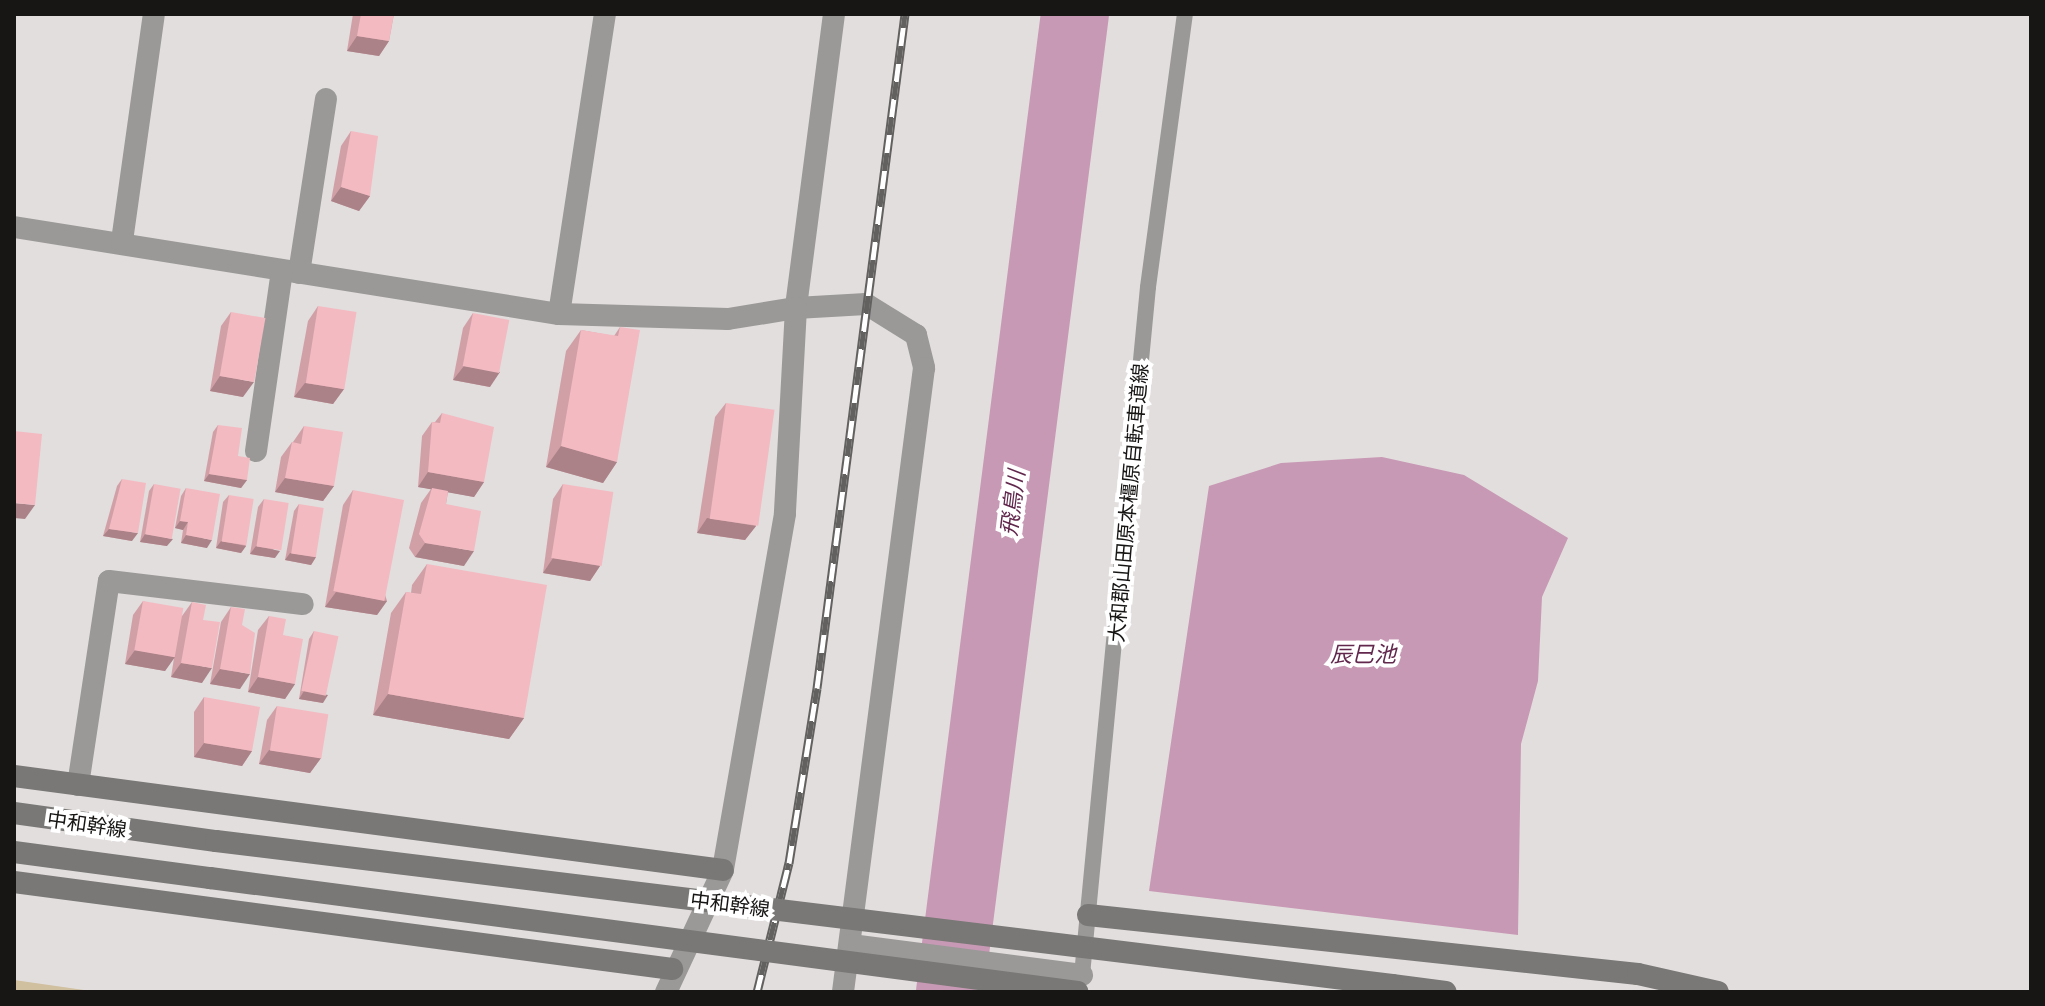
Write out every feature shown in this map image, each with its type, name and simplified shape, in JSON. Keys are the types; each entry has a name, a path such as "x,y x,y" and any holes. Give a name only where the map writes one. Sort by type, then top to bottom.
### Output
{"main road":[{"path":"14,776 723,870"},
{"name":"中和幹線","path":"14,813 216,841 1446,992"},
{"name":"中和幹線","path":"14,852 1080,986"},
{"path":"14,882 672,969"},
{"path":"1088,915 1638,974 1718,992"}],"street":[{"path":"122,241 154,14"},
{"path":"559,314 605,14"},
{"path":"666,992 672,969 723,870 785,514 796,308 834,14"},
{"path":"256,451 326,99"},
{"path":"14,227 122,241 291,272 559,314 713,320 796,308 866,304 916,335 924,368 843,992"},
{"path":"78,785 109,581 303,604"},
{"path":"851,945 1080,986"}],"lane":[{"name":"大和郡山田原本橿原自転車道線","path":"1080,986 1148,287 1185,14"}],"shaded area":[{"path":"14,980 98,992 14,992"}],"water":[{"name":"辰巳池","path":"1382,457 1464,475 1568,538 1542,597 1538,681 1521,744 1518,935 1149,891 1209,486 1281,463"}],"building":[{"path":"361,14 394,14 389,41 357,36"},
{"path":"351,131 378,136 370,196 341,187"},
{"path":"318,306 357,312 344,389 306,383"},
{"path":"231,312 265,318 254,382 220,376"},
{"path":"473,313 509,320 499,373 463,366"},
{"path":"620,327 640,330 617,462 561,446 581,330 618,336"},
{"path":"726,403 775,410 758,526 710,519"},
{"path":"442,413 494,427 484,482 428,472 432,422 440,423"},
{"path":"218,425 242,428 238,456 250,458 247,480 209,474"},
{"path":"304,426 343,432 334,486 285,478 292,442 301,444"},
{"path":"14,431 42,434 35,505 14,503"},
{"path":"122,479 146,483 138,533 109,529"},
{"path":"154,484 181,489 172,539 145,534"},
{"path":"563,484 613,492 602,566 551,558"},
{"path":"186,488 220,494 212,540 186,535 188,522 180,521"},
{"path":"432,488 448,491 446,504 481,511 474,551 425,543 419,534"},
{"path":"353,490 404,500 384,601 333,591"},
{"path":"229,495 254,499 246,545 222,541"},
{"path":"264,499 289,503 281,550 256,546"},
{"path":"299,504 324,508 316,557 291,553"},
{"path":"427,564 547,585 524,718 388,694 406,592 421,594"},
{"path":"143,601 183,608 175,657 134,650"},
{"path":"192,602 206,605 203,620 220,622 212,668 181,663"},
{"path":"231,607 245,609 242,625 255,633 250,674 220,669"},
{"path":"269,616 286,619 283,635 303,639 295,684 258,677"},
{"path":"314,631 338,636 326,696 301,691"},
{"path":"204,697 260,707 252,751 204,743"},
{"path":"277,706 328,714 321,759 270,750"}],"waterway":[{"name":"飛鳥川","path":"950,992 1075,14"}],"railway":[{"path":"757,992 789,863 817,688 905,14"}]}
